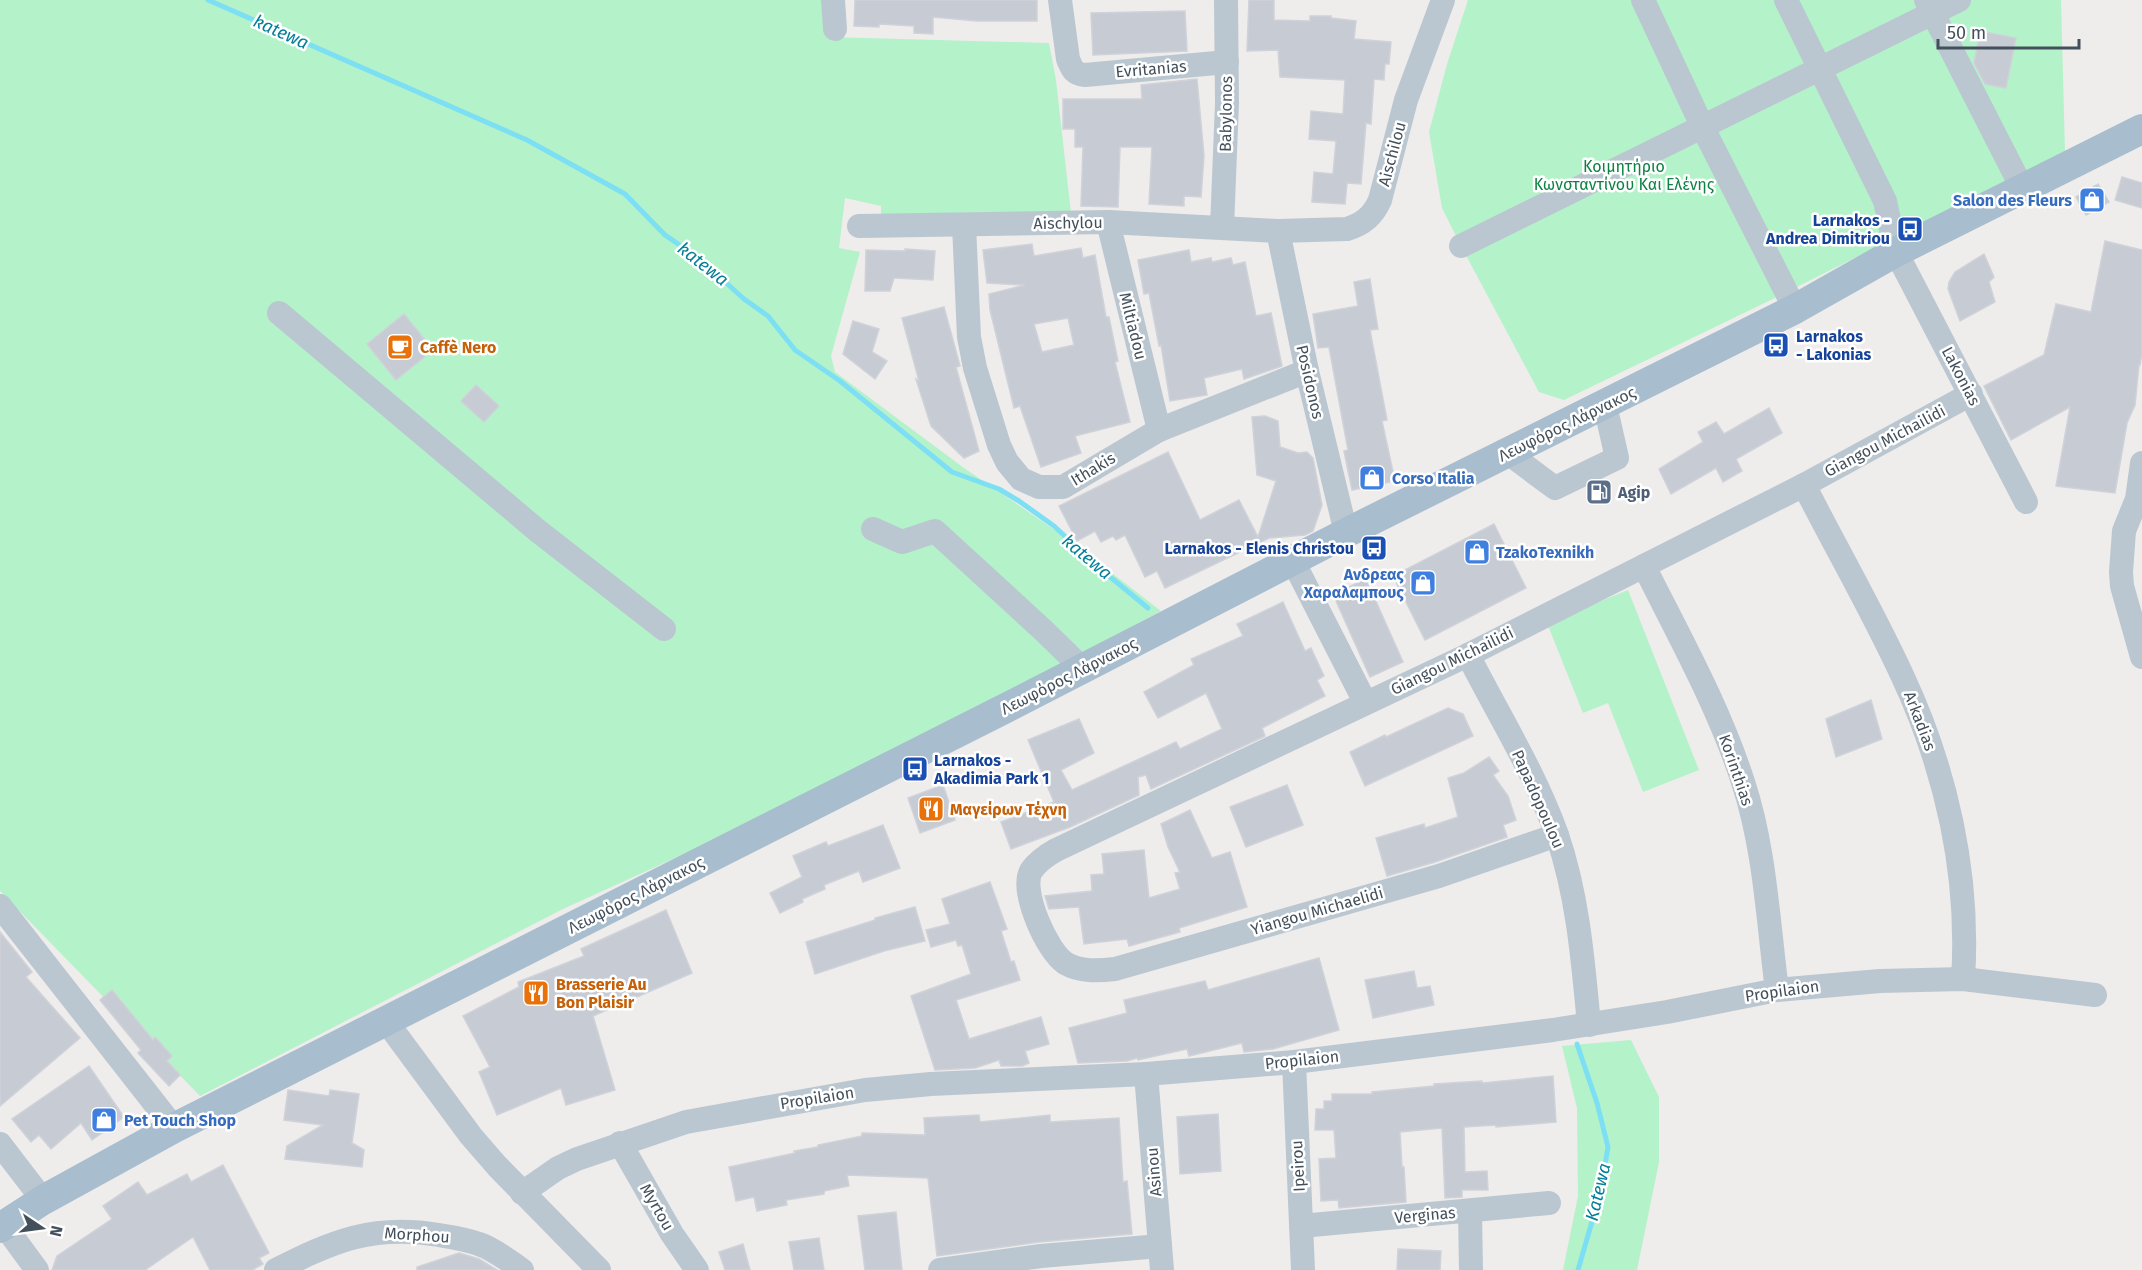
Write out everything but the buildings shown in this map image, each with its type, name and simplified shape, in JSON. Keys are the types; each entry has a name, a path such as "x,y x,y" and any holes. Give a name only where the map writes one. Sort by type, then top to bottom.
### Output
{"main road":[{"name":"Λεωφόρος Λάρνακος","path":"2,1226 43,1200 174,1128 1083,669 1346,533 1795,309 1896,252 2142,129"}],"street":[{"path":"833,0 835,29"},
{"name":"Evritanias","path":"1060,0 1068,59 1075,73 1085,75 1227,62"},
{"name":"Babylonos","path":"1222,227 1227,103 1226,0"},
{"name":"Aischilou","path":"1278,231 1347,229 1367,219 1375,211 1380,200 1406,100 1443,0"},
{"path":"1643,0 1703,128 1795,309"},
{"name":"Lakonias","path":"1786,0 1885,201 1896,252 2026,502"},
{"path":"1461,246 1819,70 1929,7 1959,0"},
{"path":"1929,7 2022,188"},
{"name":"Aischylou","path":"858,226 1108,222 1278,231"},
{"name":"Miltiadou","path":"1108,222 1159,430"},
{"name":"Ithakis","path":"964,225 969,337 975,368 999,445 1016,475 1039,487 1063,487 1159,430 1307,371"},
{"name":"Posidonos","path":"1278,231 1307,371 1346,533"},
{"path":"279,313 538,531 664,629"},
{"name":"Giangou Michailidi","path":"1074,967 1064,962 1049,945 1030,899 1028,879 1032,871 1037,864 1056,850 1468,655 1804,485 1971,394"},
{"path":"1508,453 1555,488 1617,458 1605,405"},
{"path":"2142,463 2139,509 2124,531 2132,572 2122,586 2142,657"},
{"name":"Arkadias","path":"1804,485 1902,675 1942,782 1953,828 1960,877 1965,949 1963,979"},
{"path":"873,530 902,542 935,531 1083,669"},
{"path":"1293,561 1365,702"},
{"name":"Korinthias","path":"1644,566 1703,684 1743,781 1761,864 1777,990"},
{"name":"Papadopoulou","path":"1468,655 1537,788 1557,836 1570,882 1578,924 1589,1025"},
{"name":"Yiangou Michaelidi","path":"1074,967 1088,971 1115,969 1439,876 1557,836"},
{"path":"0,906 174,1128"},
{"name":"Propilaion","path":"522,1193 558,1168 577,1159 686,1122 764,1106 865,1090 931,1084 1146,1074 1294,1062 1589,1025 1777,990 1880,981 1963,979 2095,995"},
{"path":"386,1021 471,1136 522,1193 599,1270"},
{"name":"Ipeirou","path":"1294,1062 1303,1270"},
{"name":"Asinou","path":"1146,1074 1162,1270"},
{"name":"Myrtou","path":"620,1143 672,1234 697,1270"},
{"path":"0,1144 43,1200"},
{"name":"Verginas","path":"1301,1226 1549,1203"},
{"path":"1470,1211 1470,1270"},
{"path":"2,1226 37,1270"},
{"name":"Morphou","path":"276,1270 307,1254 348,1238 392,1231 462,1238 481,1244 522,1270"},
{"path":"940,1270 1041,1256 1160,1246"}],"green space":[{"path":"0,0 826,0 830,37 1049,43 1056,80 1072,222 881,222 881,206 845,198 839,248 860,252 831,356 835,372 964,468 1068,539 1161,611 761,819 563,909 200,1096 0,891"},
{"name":"Κοιμητήριο Κωνσταντίνου Και Ελένης","path":"1468,0 2061,0 2065,152 1785,293 1564,400 1539,392 1442,208 1429,132 1447,64"},
{"path":"1628,590 1699,770 1643,792 1608,703 1583,713 1547,623"},
{"path":"1631,1040 1659,1097 1659,1162 1637,1270 1563,1270 1578,1196 1577,1108 1562,1046"}],"waterway":[{"name":"katewa","path":"208,0 527,140 625,194 665,235 700,259 744,299 768,316 795,350 840,381 952,472 999,489 1054,526 1098,567 1148,608"},
{"name":"Katewa","path":"1577,1044 1597,1103 1608,1147 1600,1194 1578,1270"}],"place":[{"name":"Salon des Fleurs","path":"2092,200"},
{"name":"Larnakos - Andrea Dimitriou","path":"1910,229"},
{"name":"Larnakos - Lakonias","path":"1776,345"},
{"name":"Caffè Nero","path":"400,347"},
{"name":"Corso Italia","path":"1372,478"},
{"name":"Agip","path":"1599,492"},
{"name":"Larnakos - Elenis Christou","path":"1374,548"},
{"name":"TzakoTexnikh","path":"1477,552"},
{"name":"Ανδρεας Χαραλαμπους","path":"1423,583"},
{"name":"Larnakos - Akadimia Park 1","path":"915,769"},
{"name":"Μαγείρων Τέχνη","path":"931,809"},
{"name":"Brasserie Au Bon Plaisir","path":"536,993"},
{"name":"Pet Touch Shop","path":"104,1120"}]}
